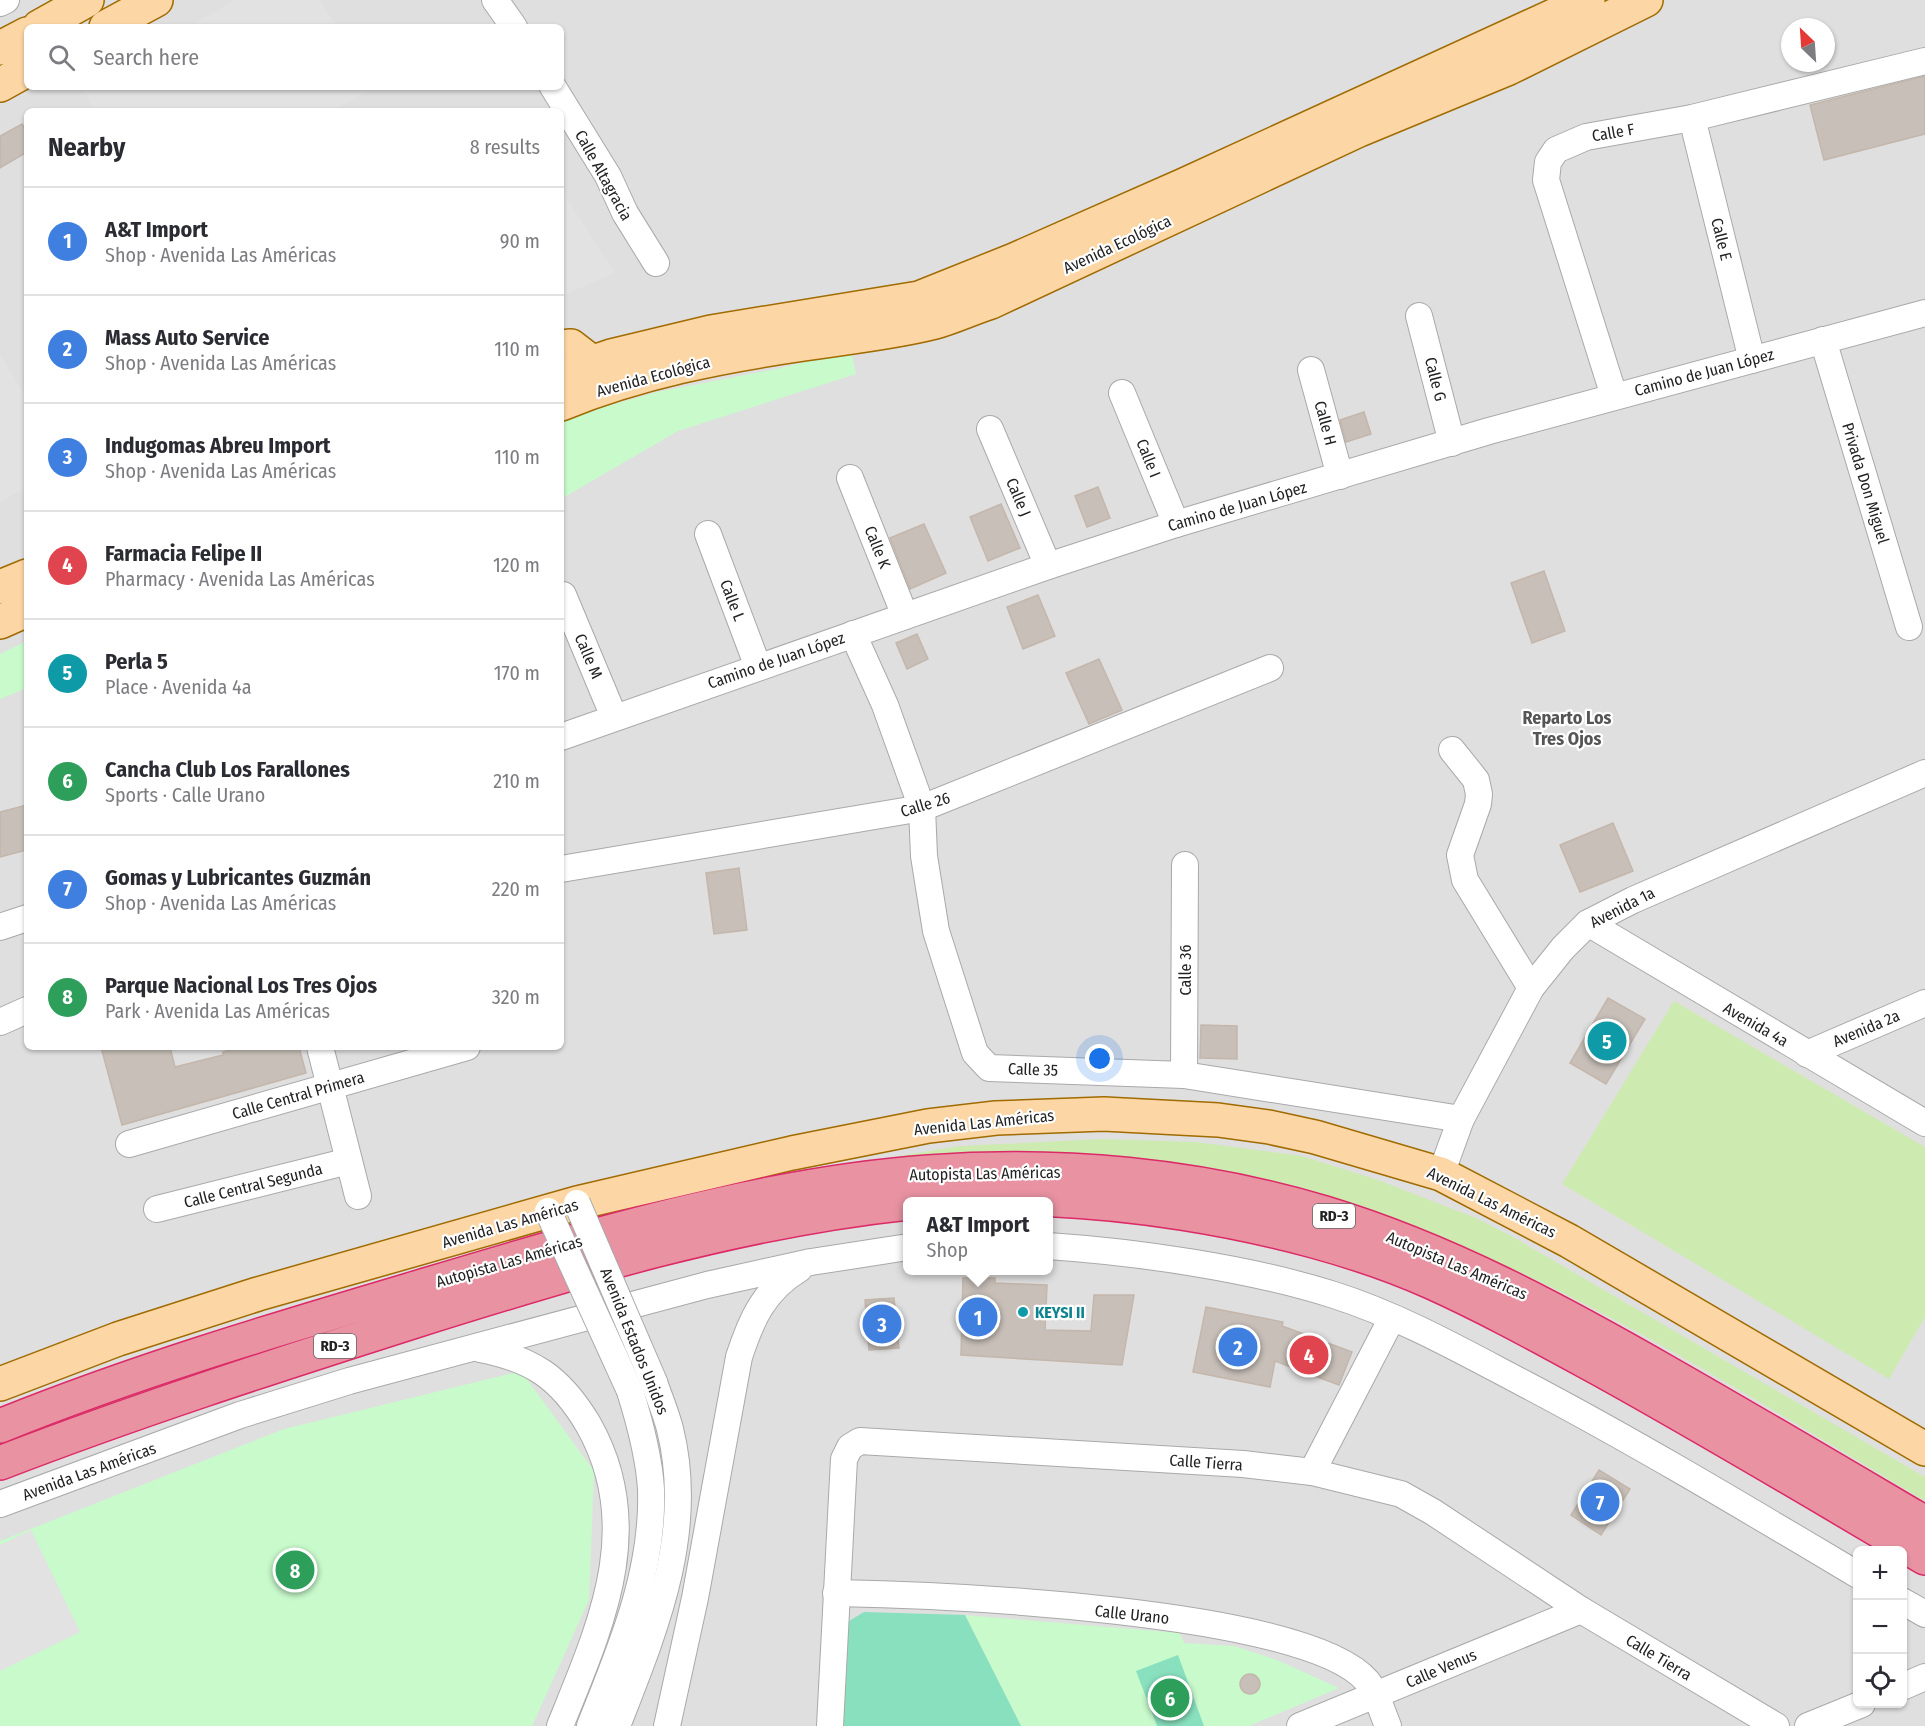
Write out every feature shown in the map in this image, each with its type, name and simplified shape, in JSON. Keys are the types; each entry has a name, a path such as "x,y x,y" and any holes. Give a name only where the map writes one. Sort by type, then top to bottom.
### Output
{"highway":[{"name":"Autopista Las Américas","path":"0,1426 141,1374 273,1330 510,1259 675,1216 747,1200 880,1177 930,1172 1067,1170 1147,1178 1266,1198 1365,1227 1449,1259 1572,1318 1925,1523"},
{"name":"Autopista Las Américas","path":"1053,1200 1117,1205 1262,1229 1371,1260 1429,1281 1557,1346 1740,1448 1925,1558"},
{"name":"Autopista Las Américas","path":"0,1463 216,1384 582,1270 762,1227 835,1213 903,1204"}],"main road":[{"path":"44,24 87,0"},
{"path":"112,24 156,0"},
{"name":"Avenida Ecológica","path":"564,372 611,356 711,332 919,298 1014,260 1184,185 1588,0"},
{"name":"Avenida Ecológica","path":"564,403 615,384 680,365 806,343 851,339 935,321 990,302 1359,130 1509,68 1646,0"},
{"path":"0,48 24,36"},
{"path":"0,85 24,72"},
{"path":"564,347 571,346 592,363"},
{"path":"0,587 24,577"},
{"path":"0,622 24,611"},
{"name":"Avenida Las Américas","path":"0,1384 118,1339 258,1294 563,1207 792,1153 928,1126 1034,1115 1140,1115 1218,1120 1269,1127 1315,1137 1441,1174 1569,1241 1925,1449"}],"street":[{"path":"0,3 6,0"},
{"path":"495,0 512,24"},
{"name":"Calle F","path":"1614,396 1546,180 1548,162 1556,150 1586,137 1692,118 1925,61"},
{"name":"Calle Altagracia","path":"555,90 608,176 625,213 656,263"},
{"name":"Calle E","path":"1692,118 1752,360"},
{"name":"Camino de Juan López","path":"564,736 1048,566 1176,524 1614,396 1925,313"},
{"name":"Calle G","path":"1419,315 1452,443"},
{"name":"Privada Don Miguel","path":"1823,340 1908,627"},
{"name":"Calle H","path":"1311,370 1340,476"},
{"name":"Calle I","path":"1122,393 1176,524"},
{"name":"Calle J","path":"990,429 1048,566"},
{"name":"Calle K","path":"850,477 905,616"},
{"name":"Calle L","path":"708,534 758,667"},
{"name":"Calle M","path":"564,597 614,717"},
{"name":"Calle 35","path":"853,634 885,705 922,808 924,856 936,931 975,1053 989,1068 1184,1075 1461,1119"},
{"name":"Calle 26","path":"564,868 922,808 1270,668"},
{"path":"1452,750 1476,780 1479,794 1478,804 1460,855 1465,880 1531,988"},
{"name":"Avenida 1a","path":"1441,1174 1461,1119 1531,988 1563,948 1588,923 1633,900 1925,773"},
{"name":"Calle 36","path":"1184,1075 1185,865"},
{"path":"0,927 24,919"},
{"name":"Avenida 4a","path":"1588,923 1925,1123"},
{"name":"Avenida 2a","path":"1807,1054 1925,1003"},
{"path":"0,1022 24,1011"},
{"path":"321,1050 358,1196"},
{"name":"Calle Central Primera","path":"129,1143 456,1050"},
{"name":"Calle Central Segunda","path":"157,1209 349,1161"},
{"name":"Avenida Estados Unidos","path":"563,1207 630,1391 643,1435 651,1488 650,1524 643,1575 630,1623 590,1726"},
{"name":"Avenida Estados Unidos","path":"563,1207 654,1382 670,1429 677,1474 678,1525 671,1572 657,1621 617,1726"},
{"path":"1053,1247 1141,1256 1277,1281 1334,1295 1392,1317 1457,1348 1617,1432 1853,1573"},
{"name":"Avenida Las Américas","path":"0,1504 240,1415 350,1381 623,1306 811,1262 903,1248"},
{"path":"667,1726 695,1598 739,1357 748,1327 771,1290 811,1262"},
{"path":"1312,1472 1392,1317"},
{"path":"473,1348 512,1356 550,1376 571,1399 593,1433 612,1484 617,1535 608,1598 598,1632 560,1726"},
{"name":"Calle Tierra","path":"830,1726 844,1458 850,1447 860,1441 1243,1464 1312,1472 1401,1494 1581,1610 1776,1726"},
{"name":"Calle Urano","path":"836,1593 1063,1606 1227,1625 1272,1636 1337,1660 1367,1681 1376,1696 1388,1726"},
{"path":"1907,1604 1925,1614"},
{"name":"Calle Venus","path":"1300,1726 1581,1610"},
{"path":"1907,1685 1925,1677"},
{"path":"1808,1726 1853,1708"}],"shaded area":[{"path":"0,0 1925,0 1925,1726 0,1726"},
{"path":"234,0 319,0 336,24 194,24"},
{"path":"83,90 371,90 337,108 93,108"},
{"path":"564,194 615,273 564,295"},
{"path":"0,354 24,393 24,489 0,502"},
{"path":"31,1530 80,1632 0,1671 0,1545"}],"green space":[{"path":"851,350 856,374 678,431 564,497 564,418 657,392 781,368"},
{"path":"24,642 24,689 0,699 0,654"},
{"path":"1674,1001 1925,1147 1925,1317 1889,1379 1562,1184"},
{"path":"1102,1139 1196,1142 1302,1156 1378,1180 1476,1218 1513,1237 1925,1477 1925,1501 1701,1368 1548,1286 1469,1249 1389,1217 1306,1189 1199,1167 1116,1156 991,1152 906,1158 898,1156 960,1146"},
{"path":"521,1371 594,1471 589,1600 532,1726 0,1726 0,1541 284,1429"},
{"path":"864,1612 965,1615 1021,1726 843,1726 846,1631 849,1621"},
{"path":"965,1615 1180,1633 1184,1643 1234,1646 1277,1660 1339,1688 1249,1726 1021,1726"},
{"path":"1178,1655 1204,1726 1157,1726 1136,1671"}],"building":[{"path":"1925,76 1925,134 1824,160 1810,105"},
{"path":"22,124 24,127 24,154 0,168 0,136"},
{"path":"1364,412 1371,434 1346,442 1340,420"},
{"path":"1098,487 1110,518 1087,527 1075,496"},
{"path":"1001,504 1020,548 988,561 970,517"},
{"path":"924,524 946,573 910,589 890,538"},
{"path":"1544,571 1565,631 1532,643 1511,583"},
{"path":"1038,595 1055,636 1023,649 1007,607"},
{"path":"917,634 928,659 907,669 896,643"},
{"path":"1099,659 1122,710 1089,724 1066,673"},
{"path":"24,806 24,851 0,857 0,812"},
{"path":"1613,823 1633,871 1580,892 1560,845"},
{"path":"739,868 747,930 714,934 706,873"},
{"path":"1608,998 1645,1019 1606,1084 1570,1063"},
{"path":"1201,1025 1237,1026 1237,1059 1200,1058"},
{"path":"102,1050 171,1050 175,1067 223,1055 223,1052 230,1050 300,1050 306,1073 122,1125"},
{"name":"KEYSI II","path":"963,1278 995,1278 995,1283 1047,1285 1045,1330 1091,1331 1094,1295 1134,1295 1122,1365 961,1355"},
{"path":"894,1298 899,1348 869,1350 865,1300"},
{"path":"1206,1307 1283,1322 1282,1326 1352,1352 1339,1385 1275,1361 1270,1387 1193,1372"},
{"path":"1599,1470 1630,1489 1601,1535 1571,1515"},
{"path":"1250,1674 1257,1677 1260,1684 1257,1691 1250,1694 1243,1691 1240,1684 1243,1677"}],"place":[{"name":"Perla 5","path":"1607,1041"},
{"name":"KEYSI II","path":"1023,1312"},
{"name":"A&T Import","path":"978,1317"},
{"name":"Indugomas Abreu Import","path":"882,1324"},
{"name":"Mass Auto Service","path":"1238,1347"},
{"name":"Farmacia Felipe II","path":"1309,1355"},
{"name":"Gomas y Lubricantes Guzmán","path":"1600,1502"},
{"name":"Parque Nacional Los Tres Ojos","path":"295,1570"},
{"name":"Cancha Club Los Farallones","path":"1170,1698"}],"district":[{"name":"Reparto Los Tres Ojos","path":"1567,728"}]}
